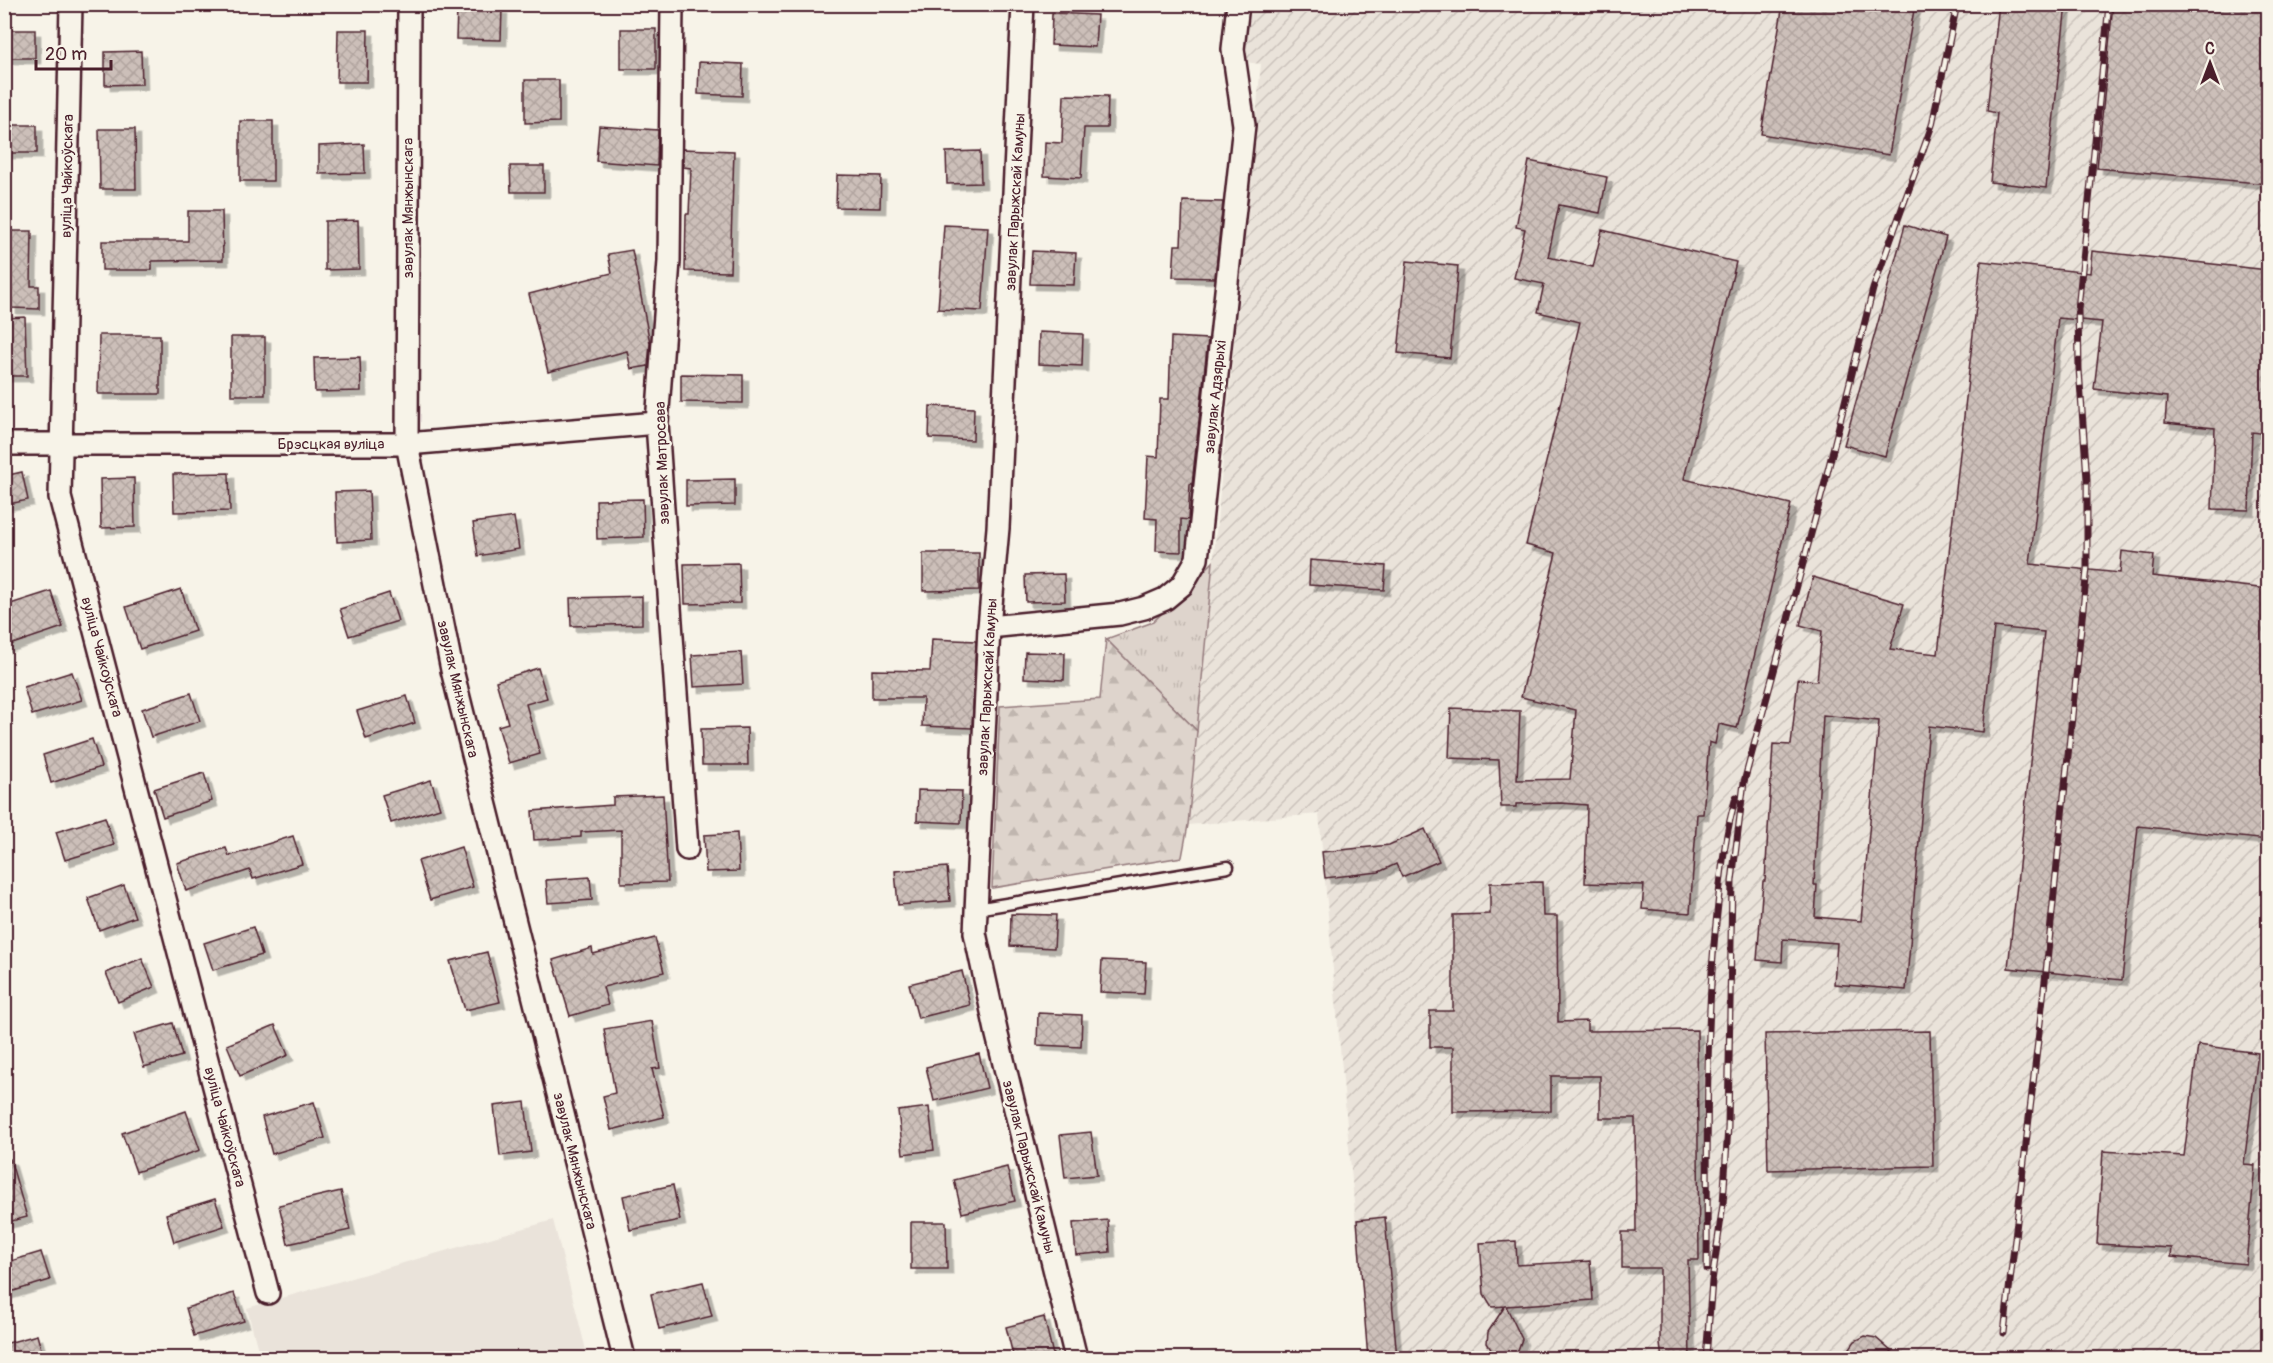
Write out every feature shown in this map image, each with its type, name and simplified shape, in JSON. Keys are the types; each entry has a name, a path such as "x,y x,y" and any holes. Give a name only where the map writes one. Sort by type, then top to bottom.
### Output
{"street":[{"name":"вуліца Чайкоўскага","path":"71,4 60,497 268,1293"},
{"name":"завулак Мянжынскага","path":"409,4 407,444 452,670 624,1359"},
{"name":"завулак Матросава","path":"672,4 669,261 657,423 687,849"},
{"name":"завулак Парыжскай Камуны","path":"1023,4 998,528 989,627 975,933 997,1035 1077,1359"},
{"name":"завулак Адзярыхі","path":"989,627 1120,614 1144,608 1165,599 1182,585 1197,559 1244,125 1233,49 1238,4"},
{"name":"Брэсцкая вуліца","path":"4,444 407,444 657,423"}],"lane":[{"path":"976,909 1228,867"}],"shaded area":[{"path":"1250,5 2268,5 2268,1358 1368,1358 1319,814 1188,825 1261,64 1244,62"},
{"path":"553,1220 588,1358 226,1358 258,1350 247,1308"}],"green space":[{"path":"1213,562 1197,731 1106,639 1153,622"},
{"path":"1106,639 1197,731 1188,825 1182,857 992,888 1000,706 1100,699"}],"building":[{"path":"1783,4 1915,4 1889,155 1761,134"},
{"path":"1999,4 2066,4 2046,188 1990,182 1997,113 1987,111"},
{"path":"2113,4 2268,4 2268,184 2097,168"},
{"path":"457,8 502,9 501,40 456,39"},
{"path":"1052,13 1097,15 1095,47 1051,45"},
{"path":"621,29 656,29 656,69 621,69"},
{"path":"4,30 35,30 35,58 4,58"},
{"path":"338,30 368,30 367,82 337,82"},
{"path":"141,51 142,84 105,85 105,52"},
{"path":"699,62 743,64 742,96 698,94"},
{"path":"525,80 559,80 559,122 525,123"},
{"path":"1064,95 1108,96 1107,128 1084,128 1081,178 1044,176 1045,142 1062,143"},
{"path":"240,121 273,121 273,181 240,181"},
{"path":"4,125 37,125 37,153 4,153"},
{"path":"599,126 658,130 657,166 596,161"},
{"path":"99,129 135,129 136,189 100,189"},
{"path":"364,144 365,173 319,174 319,146"},
{"path":"683,149 734,151 730,272 685,271 686,214 689,214 691,168 683,167"},
{"path":"980,151 981,183 947,184 946,152"},
{"path":"1529,161 1607,177 1600,213 1559,205 1548,257 1593,267 1602,230 1736,262 1684,479 1791,504 1737,728 1719,724 1715,744 1709,742 1703,814 1697,814 1690,913 1642,909 1644,885 1585,883 1587,805 1516,804 1516,807 1501,807 1499,760 1449,758 1451,708 1520,711 1517,780 1570,779 1576,710 1521,697 1556,553 1526,545 1580,322 1538,312 1544,284 1514,278 1525,229 1516,227"},
{"path":"510,166 544,166 544,192 511,192"},
{"path":"837,175 881,176 880,208 836,207"},
{"path":"1183,201 1223,202 1215,278 1173,277 1175,245 1181,245"},
{"path":"188,211 222,211 223,260 152,261 152,270 102,270 102,241 188,241"},
{"path":"358,220 359,269 325,270 325,221"},
{"path":"944,225 988,227 982,311 938,309"},
{"path":"1905,225 1946,237 1885,456 1844,445"},
{"path":"4,231 32,231 31,286 39,286 39,309 11,308 11,280 4,280"},
{"path":"632,250 650,343 648,366 631,369 627,351 548,372 529,294 612,273 608,254"},
{"path":"1032,251 1076,253 1074,285 1030,284"},
{"path":"2092,251 2268,270 2268,434 2252,432 2249,510 2212,509 2215,428 2165,423 2167,397 2094,389 2102,322 2058,318 2030,564 2120,573 2122,551 2154,555 2152,576 2268,589 2268,840 2138,826 2122,980 2008,968 2044,632 1994,627 1983,732 1929,726 1906,990 1834,984 1837,943 1783,939 1782,962 1757,960 1763,881 1765,881 1773,744 1791,745 1798,679 1817,681 1822,631 1800,625 1813,577 1904,604 1890,649 1938,654 1981,261 2090,273","holes":["1823,715 1879,721 1861,921 1815,917 1817,885 1814,885"]},
{"path":"1407,261 1458,266 1450,358 1398,353"},
{"path":"25,317 27,376 4,376 4,318"},
{"path":"1039,332 1083,334 1082,366 1038,364"},
{"path":"99,335 160,335 160,394 98,394"},
{"path":"231,337 265,337 265,395 231,395"},
{"path":"1171,337 1208,339 1192,484 1190,484 1188,520 1181,519 1181,552 1156,551 1157,519 1145,518 1148,456 1158,457 1160,399 1169,399"},
{"path":"360,357 361,391 315,392 314,358"},
{"path":"681,374 743,375 743,403 681,402"},
{"path":"930,406 974,408 973,440 929,438"},
{"path":"22,472 28,500 4,505 4,476"},
{"path":"229,473 230,511 174,512 173,474"},
{"path":"134,478 135,527 101,528 100,479"},
{"path":"735,479 735,505 686,506 686,480"},
{"path":"369,491 371,540 337,542 335,492"},
{"path":"643,499 644,537 597,539 596,500"},
{"path":"514,517 519,549 478,556 473,523"},
{"path":"923,553 979,553 979,590 923,591"},
{"path":"1310,560 1386,566 1384,590 1309,585"},
{"path":"739,563 740,603 685,604 684,564"},
{"path":"1064,574 1065,601 1026,602 1025,575"},
{"path":"181,589 195,631 140,649 126,607"},
{"path":"51,591 63,627 4,647 4,606"},
{"path":"389,593 398,621 349,636 340,609"},
{"path":"642,596 642,624 571,626 570,598"},
{"path":"932,639 976,641 972,728 922,726 923,698 872,698 872,670 930,671"},
{"path":"741,652 743,684 694,687 692,655"},
{"path":"1025,652 1065,653 1064,680 1024,678"},
{"path":"538,668 547,698 526,704 540,754 509,763 498,726 508,723 496,681"},
{"path":"72,672 82,700 32,715 24,687"},
{"path":"191,693 200,721 151,737 142,709"},
{"path":"407,696 415,723 366,739 357,711"},
{"path":"747,728 748,765 702,765 701,729"},
{"path":"92,739 101,767 51,783 43,755"},
{"path":"204,773 212,801 163,817 154,789"},
{"path":"431,780 440,808 391,823 382,795"},
{"path":"918,790 962,791 961,823 917,821"},
{"path":"663,795 668,882 621,883 621,830 581,832 581,837 534,840 532,811 613,805 613,797"},
{"path":"105,817 114,845 65,860 56,832"},
{"path":"1425,829 1439,861 1402,877 1396,864 1379,872 1325,878 1322,852 1389,845"},
{"path":"737,833 739,871 706,872 704,835"},
{"path":"293,836 302,864 253,879 250,870 186,891 177,863 226,848 229,856"},
{"path":"461,847 473,887 430,900 418,861"},
{"path":"947,867 950,901 898,905 895,871"},
{"path":"590,877 592,900 548,903 546,880"},
{"path":"1542,882 1543,916 1557,916 1558,1022 1587,1021 1587,1031 1697,1030 1699,1260 1688,1260 1690,1359 1662,1359 1660,1268 1622,1268 1622,1232 1636,1232 1635,1118 1600,1118 1600,1076 1551,1076 1551,1111 1453,1112 1453,1047 1430,1047 1430,1011 1453,1011 1453,915 1490,914 1490,883"},
{"path":"124,885 135,917 99,930 88,898"},
{"path":"1011,914 1056,915 1054,948 1010,946"},
{"path":"253,927 262,955 213,970 204,943"},
{"path":"655,938 664,972 603,987 608,1005 570,1016 553,960 592,948 593,954"},
{"path":"487,952 500,1002 465,1010 450,961"},
{"path":"142,958 154,987 118,1002 106,973"},
{"path":"1102,960 1146,962 1144,994 1100,992"},
{"path":"962,971 970,1005 918,1018 909,984"},
{"path":"1038,1013 1082,1015 1081,1047 1037,1045"},
{"path":"652,1021 660,1068 652,1069 664,1117 611,1130 603,1096 615,1093 604,1029"},
{"path":"173,1023 182,1056 144,1067 134,1034"},
{"path":"275,1025 288,1055 240,1076 227,1045"},
{"path":"1930,1031 1933,1166 1768,1170 1765,1034"},
{"path":"2198,1045 2258,1053 2244,1164 2255,1165 2246,1264 2171,1257 2172,1248 2097,1244 2103,1151 2184,1156"},
{"path":"979,1054 987,1088 934,1101 926,1067"},
{"path":"314,1102 325,1138 272,1154 262,1117"},
{"path":"525,1102 531,1152 500,1156 494,1106"},
{"path":"929,1107 934,1150 903,1154 898,1111"},
{"path":"186,1111 200,1150 136,1172 122,1133"},
{"path":"1091,1132 1097,1175 1065,1178 1060,1135"},
{"path":"4,1159 10,1159 27,1217 4,1223"},
{"path":"1007,1167 1015,1201 962,1213 954,1180"},
{"path":"673,1185 680,1220 630,1230 623,1196"},
{"path":"341,1191 350,1230 288,1244 279,1205"},
{"path":"215,1199 224,1226 174,1242 166,1214"},
{"path":"1385,1217 1397,1359 1368,1359 1357,1220"},
{"path":"1108,1220 1110,1252 1076,1255 1073,1223"},
{"path":"911,1222 946,1222 947,1269 911,1269"},
{"path":"1516,1241 1517,1265 1590,1261 1593,1300 1506,1306 1522,1339 1514,1354 1503,1357 1493,1353 1487,1343 1488,1332 1505,1306 1492,1307 1484,1294 1480,1243"},
{"path":"41,1252 50,1280 4,1294 4,1263"},
{"path":"703,1282 712,1316 659,1329 651,1294"},
{"path":"234,1293 244,1321 194,1336 186,1308"},
{"path":"1044,1317 1054,1359 1014,1359 1006,1327"},
{"path":"37,1335 44,1359 4,1359 4,1344"},
{"path":"1865,1336 1876,1338 1900,1359 1842,1359 1855,1341"}],"railway":[{"path":"1706,1358 1712,1281 1723,1204 1728,1127 1732,881 1744,782 1825,482 1873,289 1932,125 1957,4"},
{"path":"2004,1333 2046,972 2087,569 2087,479 2079,369 2078,309 2109,4"},
{"path":"1707,1269 1711,995 1723,863 1736,797"}]}
